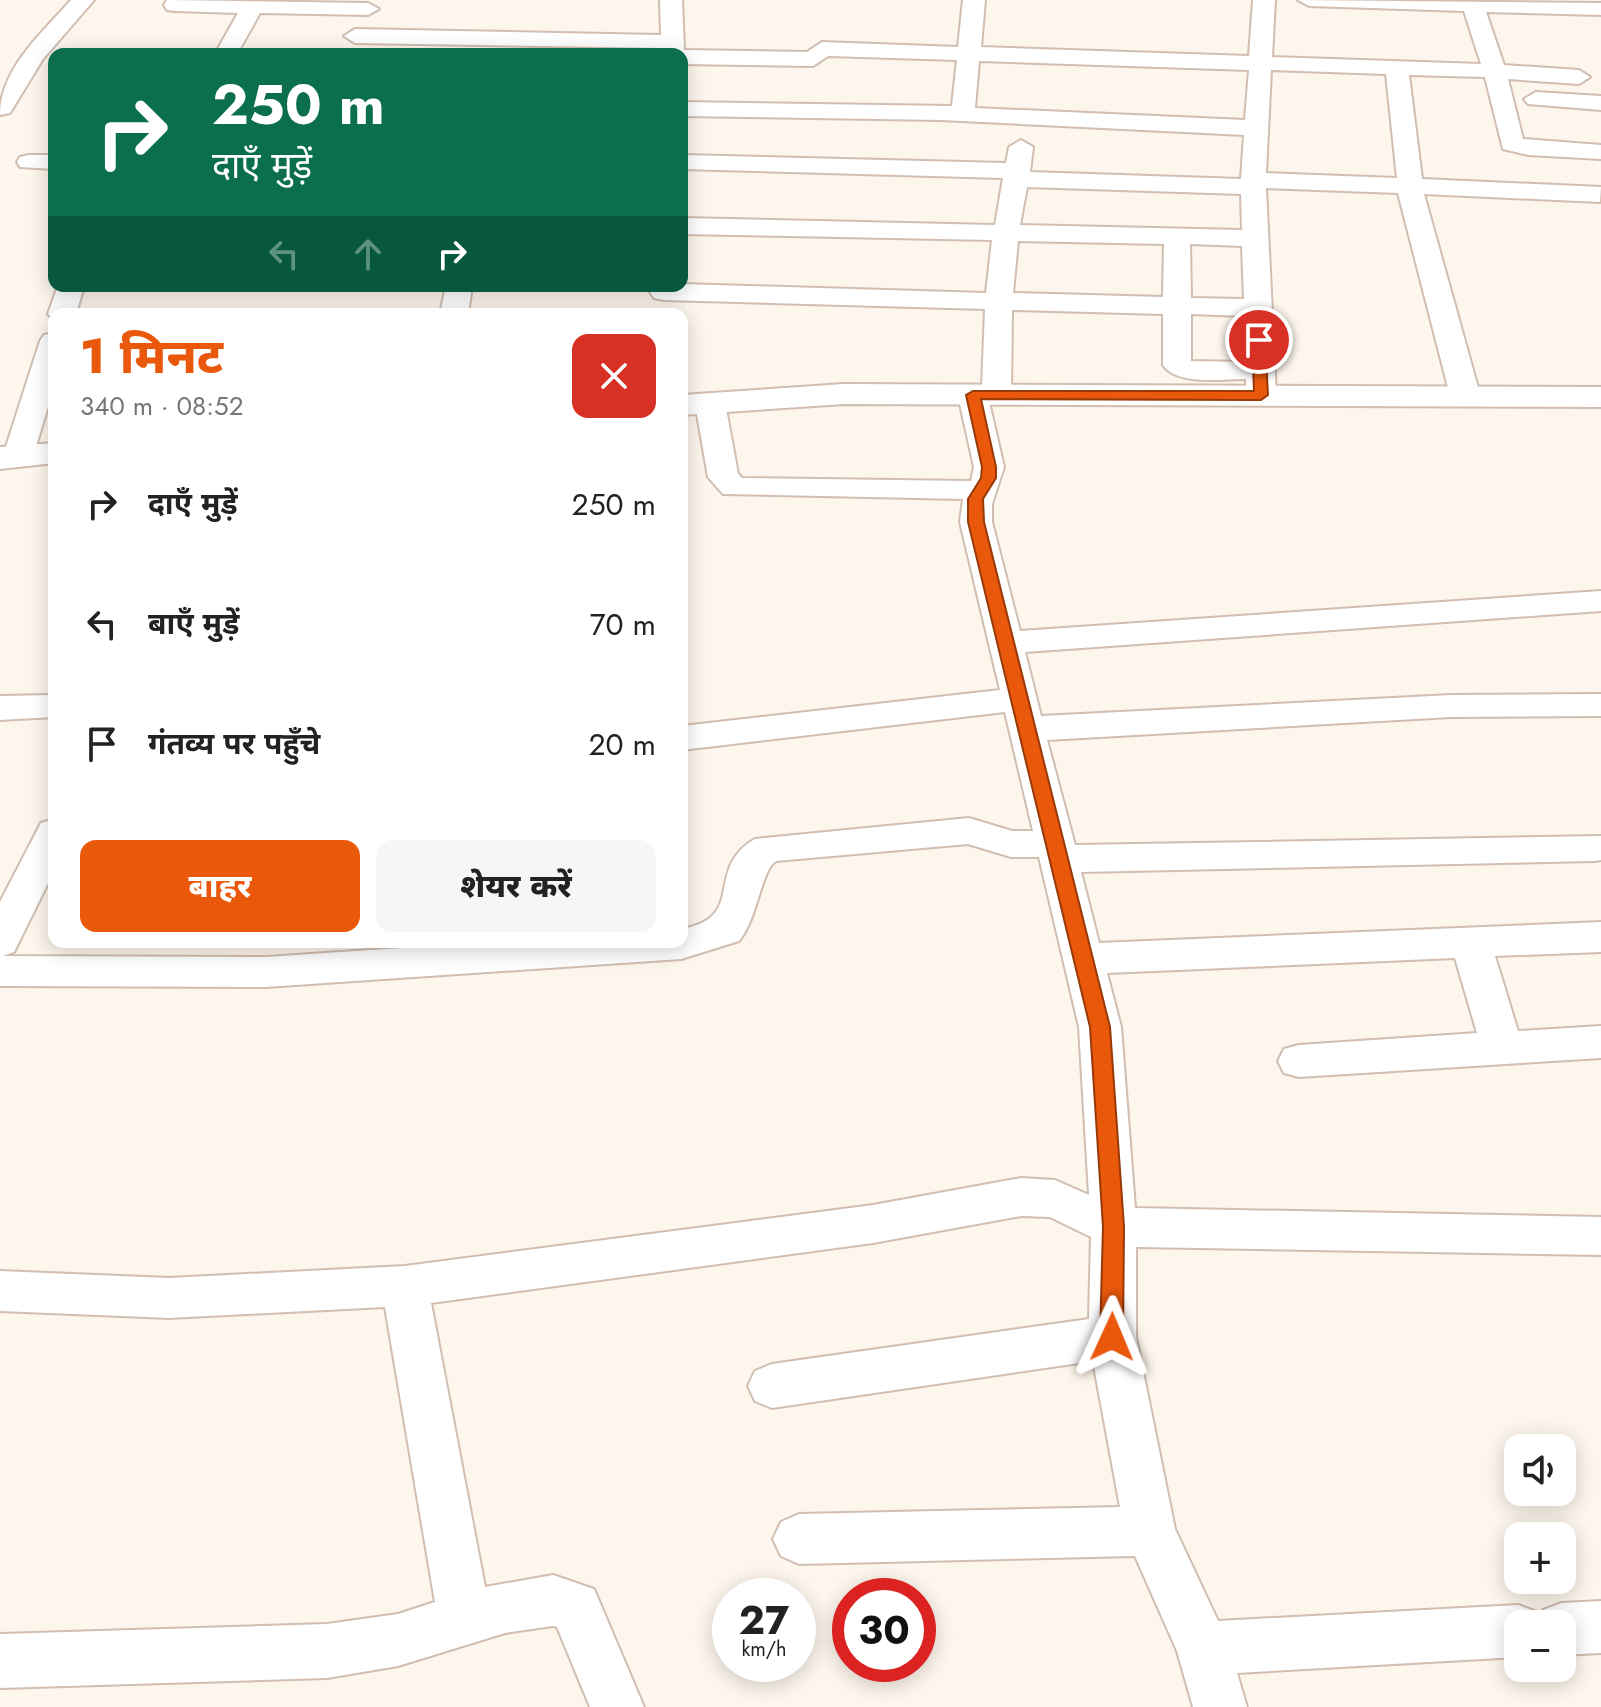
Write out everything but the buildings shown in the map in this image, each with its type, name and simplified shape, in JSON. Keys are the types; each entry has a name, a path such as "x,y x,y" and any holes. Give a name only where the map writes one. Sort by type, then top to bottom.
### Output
{"street":[{"path":"2,108 33,56 83,0"},
{"path":"671,0 677,48"},
{"path":"963,114 974,0"},
{"path":"1260,383 1253,183 1264,0"},
{"path":"1309,0 1601,9"},
{"path":"175,5 371,4 350,45 514,48"},
{"path":"1473,5 1495,71 1512,144 1528,148 1601,152"},
{"path":"229,48 253,6"},
{"path":"688,52 813,59 822,49 895,51 1495,71 1579,77"},
{"path":"887,112 895,51"},
{"path":"1397,68 1410,188 1465,395"},
{"path":"1501,98 1601,103"},
{"path":"688,109 963,114 1256,128"},
{"path":"1025,117 985,395 989,478 979,490 976,522 1100,1027 1114,1227 1112,1337 1150,1531 1203,1648 1220,1707"},
{"path":"29,162 48,162"},
{"path":"688,162 1600,194"},
{"path":"688,226 1255,238"},
{"path":"1177,238 1177,361 1180,367 1260,383"},
{"path":"664,297 999,299 1257,308"},
{"path":"48,356 9,457 48,454"},
{"path":"979,490 734,487 723,477 696,404 844,394 985,395 1260,383 1465,395 1601,397"},
{"path":"1005,643 1601,601"},
{"path":"688,738 1023,714 1601,705"},
{"path":"0,708 48,706"},
{"path":"688,942 724,931 736,916 749,863 757,852 768,848 969,831 1011,844 1058,852 1595,848"},
{"path":"0,942 48,844"},
{"path":"1084,959 1601,937"},
{"path":"1470,941 1502,1046"},
{"path":"0,971 266,972 622,948"},
{"path":"1299,1061 1601,1042"},
{"path":"0,1291 169,1298 405,1286 873,1224 1021,1197 1055,1199 1114,1227 1601,1236"},
{"path":"405,1286 464,1618"},
{"path":"772,1386 1112,1337"},
{"path":"799,1539 1150,1531"},
{"path":"0,1661 327,1651 398,1640 464,1618 551,1598 569,1602 575,1607 617,1707"},
{"path":"1576,1628 1601,1627"},
{"path":"1203,1648 1504,1632"}],"route":[{"path":"1112,1337 1114,1227 1100,1027 976,522 976,499 989,478 989,467 973,395 1261,395 1259,340"}]}
